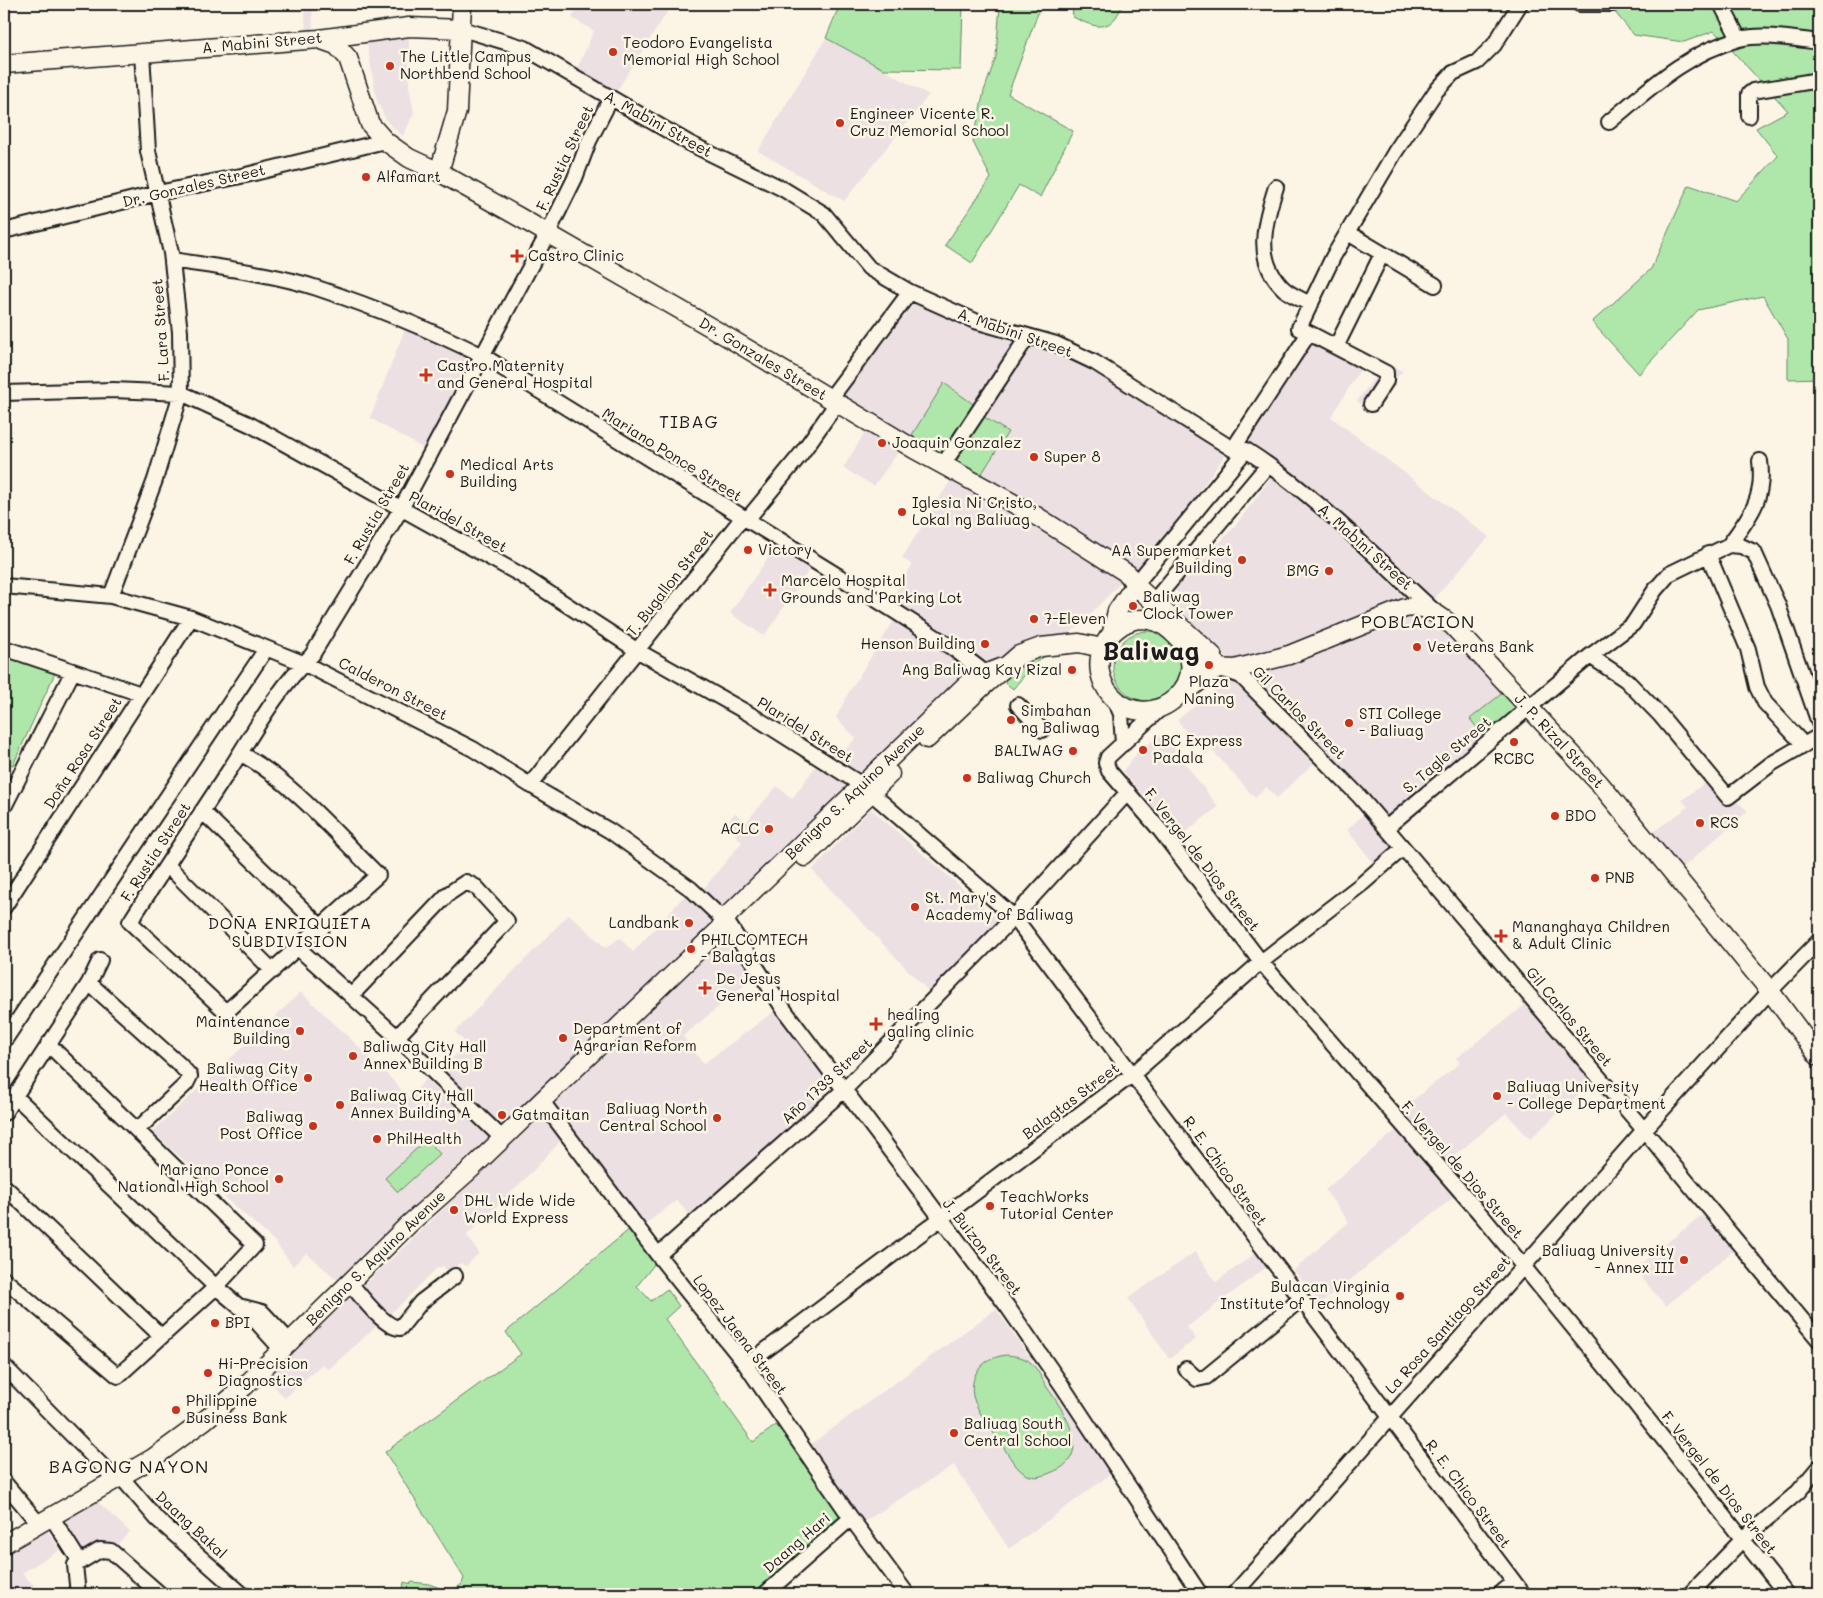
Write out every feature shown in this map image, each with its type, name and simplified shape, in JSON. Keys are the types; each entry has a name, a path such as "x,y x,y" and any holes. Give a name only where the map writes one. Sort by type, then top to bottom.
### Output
{"main road":[{"path":"439,172 457,111 462,4"},
{"name":"A. Mabini Street","path":"4,64 319,39 409,27 462,29"},
{"name":"Dr. Gonzales Street","path":"319,39 336,45 348,58 370,124 384,140 409,158 439,172 724,335 833,401 1084,544 1128,574 1135,585 1212,655 1217,668"},
{"path":"1135,585 1117,611 1112,632 1102,648 1100,673 1106,689 1116,700 1140,710 1162,708 1174,701 1183,690 1191,666 1189,651 1185,645"},
{"name":"J. P. Rizal Street","path":"1217,668 1235,669 1289,655 1405,608 1414,606 1434,611 1453,626 1600,784 1770,991 1819,1057"},
{"path":"1112,632 1128,621 1150,618 1164,625 1204,662 1217,668 1192,687 1183,690"},
{"name":"Benigno S. Aquino Avenue","path":"4,1544 153,1458 205,1420 245,1386 409,1224 502,1138 724,925 737,922 866,789 994,673 1019,655 1041,647 1079,643 1102,648"}],"street":[{"path":"1371,404 1386,381 1386,373 1299,328 1333,257 1395,152 1436,91 1454,73 1477,62 1494,45 1520,4"},
{"path":"1580,4 1613,4"},
{"path":"1721,4 1739,39"},
{"name":"A. Mabini Street","path":"462,29 525,48 689,143 783,189 824,214 869,268 910,292 975,321 1056,344 1094,362 1240,451 1268,464 1323,508 1434,611"},
{"path":"1609,122 1670,71 1690,60 1739,39 1755,37 1819,42"},
{"name":"F. Lara Street","path":"111,596 155,480 181,393 180,332 172,260 148,151 142,53"},
{"path":"1749,116 1749,94 1753,90 1819,80"},
{"name":"F. Rustia Street","path":"273,971 226,1012 130,922 293,673 312,655 401,509 547,234 575,178 589,141 611,98"},
{"name":"Dr. Gonzales Street","path":"4,231 158,193 246,175 384,140"},
{"path":"1276,186 1265,222 1263,248 1271,276 1285,290 1311,304"},
{"path":"1348,233 1435,286"},
{"path":"1336,347 1382,254"},
{"name":"Mariano Ponce Street","path":"172,260 251,272 316,288 430,330 483,356 994,673"},
{"name":"T. Bugallon Street","path":"530,785 739,522 750,516 801,454 833,401 910,292"},
{"path":"1135,585 1240,451 1309,333"},
{"path":"943,464 1028,336"},
{"name":"Plaridel Street","path":"4,393 113,390 181,393 251,425 521,576 638,650 753,716 866,789"},
{"path":"1729,546 1751,515 1763,482 1760,461"},
{"path":"1153,602 1268,464"},
{"path":"1729,546 1741,546 1754,552 1778,605 1819,723"},
{"name":"S. Tagle Street","path":"1386,828 1590,656 1633,624 1655,590 1669,574 1708,554 1729,546"},
{"path":"1708,554 1748,649 1757,687 1765,703 1804,745"},
{"name":"Calderon Street","path":"4,586 111,596 191,618 303,663 438,730 610,831 691,889 724,925"},
{"name":"Doña Rosa Street","path":"4,907 191,618"},
{"path":"4,648 141,694"},
{"path":"4,1041 266,649"},
{"path":"1590,656 1626,680 1660,715 1728,797 1772,764 1819,736"},
{"name":"Gil Carlos Street","path":"1217,668 1241,676 1359,796 1644,1130 1819,1340"},
{"path":"4,807 72,671"},
{"path":"1116,700 1121,714 1123,744"},
{"path":"1018,705 1042,730"},
{"path":"1128,792 1109,771 1106,764 1108,757 1162,708"},
{"path":"167,865 273,971 378,875 310,808 265,768 240,753"},
{"name":"R. E. Chico Street","path":"866,789 1014,917 1523,1594"},
{"name":"Año 1733 Street","path":"658,1254 844,1090 1014,917 1128,792"},
{"name":"F. Vergel de Dios Street","path":"1128,792 1261,962 1522,1266 1626,1392 1786,1594"},
{"path":"202,811 322,928"},
{"name":"Balagtas Street","path":"746,1365 1133,1074 1261,962 1363,883 1404,848"},
{"path":"351,996 448,894 466,882 476,887 507,920 397,1037"},
{"name":"J. Buizon Street","path":"724,925 940,1220 1007,1306 1056,1376 1200,1594"},
{"name":"La Rosa Santiago Street","path":"1234,1594 1522,1266 1770,991 1819,941"},
{"path":"298,948 397,1037 502,1138"},
{"path":"4,1113 89,983 100,960"},
{"path":"89,983 190,1076 186,1084 137,1130"},
{"path":"4,1279 118,1376 216,1287 255,1245 48,1044"},
{"path":"15,1096 216,1287 286,1346"},
{"name":"Lopez Jaena Street","path":"541,1100 658,1254 746,1365 851,1518 908,1594"},
{"path":"4,1186 161,1336"},
{"path":"350,1283 385,1322 394,1328 400,1328 421,1302 455,1276"},
{"path":"1186,1368 1197,1379 1206,1377 1301,1299"},
{"name":"Daang Bakal","path":"4,1366 118,1478 157,1520 242,1594"},
{"path":"1690,1594 1742,1540 1798,1492 1819,1467"},
{"path":"4,1482 44,1520 80,1562"},
{"name":"Daang Hari","path":"770,1592 851,1518"},
{"path":"78,1594 75,1565 100,1550 111,1551 160,1594"},
{"path":"1500,1594 1514,1582"}],"shaded area":[{"path":"304,4 312,4 313,31 306,31"},
{"name":"Teodoro Evangelista Memorial High School","path":"579,4 667,4 671,6 614,95 575,73 594,31 572,18"},
{"name":"The Little Campus Northbend School","path":"409,32 409,86 414,113 403,136 387,122 377,101 366,38"},
{"name":"Engineer Vicente R. Cruz Memorial School","path":"826,38 929,95 844,201 758,151"},
{"path":"918,298 1057,347 1229,450 1138,576 979,478 973,410 944,383 910,438 841,399"},
{"name":"Castro Maternity and General Hospital","path":"407,324 475,357 426,450 370,418"},
{"path":"1308,327 1403,371 1368,409 1357,401 1377,374 1363,365 1331,417 1489,537 1437,595 1435,600 1241,436"},
{"path":"867,429 901,448 874,486 843,468"},
{"path":"1275,472 1381,570 1407,598 1306,642 1233,663 1172,606 1171,599 1178,593 1175,590 1235,526"},
{"path":"952,478 1011,509 1124,579 1078,627 1062,637 994,667 891,599 912,565 902,558"},
{"name":"Marcelo Hospital Grounds and Parking Lot","path":"776,546 811,567 764,636 730,613"},
{"path":"1408,615 1419,615 1438,622 1505,691 1487,740 1388,822 1246,674"},
{"path":"895,619 974,672 863,777 838,758 856,738 836,718 849,692"},
{"path":"1231,677 1237,678 1317,760 1277,798 1266,787 1255,798 1211,749 1205,755 1177,720"},
{"path":"1162,733 1218,807 1178,838 1123,771 1137,753"},
{"path":"818,763 851,784 723,913 700,893 742,842 725,824 735,813 746,822 777,786 792,799"},
{"name":"RCS","path":"1710,779 1748,811 1680,870 1649,835 1688,807 1682,800"},
{"name":"St. Mary's Academy of Baliwag","path":"871,809 1001,922 933,996 812,870"},
{"path":"1367,811 1399,846 1376,866 1347,830"},
{"path":"686,894 718,921 501,1129 440,1070 467,1044 455,1032 569,914 606,948 620,938 633,952"},
{"name":"Baliuag North Central School","path":"723,937 756,976 683,1036 703,1064 780,1007 838,1089 691,1217 677,1200 643,1226 552,1105"},
{"path":"301,992 382,1069 410,1099 425,1079 493,1136 341,1283 306,1253 293,1266 275,1242 152,1132"},
{"name":"Baliuag University - College Department","path":"1530,1001 1593,1081 1530,1139 1506,1113 1442,1166 1398,1112 1460,1063 1456,1058"},
{"path":"545,1112 564,1137 533,1171 467,1235 479,1253 466,1266 460,1263 448,1272 443,1266 437,1268 399,1306 328,1370 322,1364 285,1398 267,1378"},
{"path":"1396,1130 1454,1197 1320,1304 1294,1270 1349,1222 1325,1190"},
{"name":"Baliuag University - Annex III","path":"1702,1215 1733,1251 1666,1306 1634,1269"},
{"path":"1195,1252 1216,1282 1257,1252 1268,1266 1187,1327 1196,1339 1169,1359 1128,1298"},
{"name":"Baliuag South Central School","path":"996,1309 1111,1474 1009,1549 954,1465 862,1523 807,1447"},
{"path":"97,1501 130,1532 112,1549 85,1563 62,1523"},
{"path":"46,1528 60,1550 22,1573 42,1594 4,1594 4,1555"}],"green space":[{"path":"840,4 963,4 961,70 883,69 826,38"},
{"path":"1000,4 1034,4 1038,13 1008,94 1073,131 1040,197 1019,185 972,263 945,245 991,178 973,142 984,91 996,57"},
{"path":"1072,4 1123,4 1114,20 1102,26 1096,26 1073,17"},
{"path":"1608,4 1819,4 1819,378 1788,379 1788,339 1763,296 1698,310 1639,374 1592,322 1651,269 1689,185 1736,201 1778,156 1756,128 1788,111 1714,31 1684,42 1634,35"},
{"path":"944,383 976,406 973,410 1008,432 979,478 910,438"},
{"path":"1148,631 1161,634 1173,641 1180,653 1183,666 1180,679 1173,691 1161,698 1148,701 1135,698 1123,691 1116,679 1113,666 1116,653 1123,641 1135,634"},
{"path":"1037,653 1049,653 1033,665 1013,689 1001,679"},
{"path":"4,655 55,673 13,765 4,762"},
{"path":"1505,691 1522,710 1487,740 1470,719"},
{"path":"427,1139 440,1154 398,1192 385,1178"},
{"path":"631,1228 656,1262 637,1286 651,1301 667,1289 679,1306 665,1319 753,1442 779,1423 842,1514 754,1594 395,1594 399,1589 403,1589 404,1582 410,1584 412,1582 429,1584 451,1592 462,1584 464,1578 385,1452 521,1354 506,1332"},
{"path":"1007,1355 1023,1358 1035,1367 1065,1416 1074,1440 1073,1451 1069,1461 1059,1469 1037,1477 1025,1474 1016,1466 981,1414 973,1396 972,1387 980,1367 992,1359"}],"place":[{"name":"Teodoro Evangelista Memorial High School","path":"613,52"},
{"name":"The Little Campus Northbend School","path":"390,66"},
{"name":"Engineer Vicente R. Cruz Memorial School","path":"840,123"},
{"name":"Alfamart","path":"366,177"},
{"name":"Castro Clinic","path":"517,256"},
{"name":"Castro Maternity and General Hospital","path":"426,375"},
{"name":"Joaquin Gonzalez","path":"882,443"},
{"name":"Super 8","path":"1034,457"},
{"name":"Medical Arts Building","path":"450,474"},
{"name":"Iglesia Ni Cristo, Lokal ng Baliuag","path":"902,512"},
{"name":"Victory","path":"748,550"},
{"name":"AA Supermarket Building","path":"1242,560"},
{"name":"BMG","path":"1329,571"},
{"name":"Marcelo Hospital Grounds and Parking Lot","path":"770,590"},
{"name":"Baliwag Clock Tower","path":"1133,606"},
{"name":"7-Eleven","path":"1034,619"},
{"name":"Henson Building","path":"985,644"},
{"name":"Veterans Bank","path":"1417,647"},
{"name":"Plaza Naning","path":"1209,665"},
{"name":"Ang Baliwag Kay Rizal","path":"1072,670"},
{"name":"Simbahan ng Baliwag","path":"1011,720"},
{"name":"STI College - Baliuag","path":"1349,723"},
{"name":"RCBC","path":"1514,742"},
{"name":"LBC Express Padala","path":"1143,750"},
{"name":"BALIWAG","path":"1073,751"},
{"name":"Baliwag Church","path":"967,778"},
{"name":"BDO","path":"1555,816"},
{"name":"RCS","path":"1700,823"},
{"name":"ACLC","path":"769,829"},
{"name":"PNB","path":"1595,878"},
{"name":"St. Mary's Academy of Baliwag","path":"915,907"},
{"name":"Landbank","path":"689,923"},
{"name":"Mananghaya Children & Adult Clinic","path":"1501,936"},
{"name":"PHILCOMTECH - Balagtas","path":"691,949"},
{"name":"De Jesus General Hospital","path":"705,988"},
{"name":"healing galing clinic","path":"876,1024"},
{"name":"Maintenance Building","path":"300,1031"},
{"name":"Department of Agrarian Reform","path":"563,1038"},
{"name":"Baliwag City Hall Annex Building B","path":"353,1056"},
{"name":"Baliwag City Health Office","path":"308,1078"},
{"name":"Baliuag University - College Department","path":"1497,1096"},
{"name":"Baliwag City Hall Annex Building A","path":"340,1105"},
{"name":"Gatmaitan","path":"502,1115"},
{"name":"Baliuag North Central School","path":"717,1118"},
{"name":"Baliwag Post Office","path":"313,1126"},
{"name":"PhilHealth","path":"377,1139"},
{"name":"Mariano Ponce National High School","path":"279,1179"},
{"name":"TeachWorks Tutorial Center","path":"990,1206"},
{"name":"DHL Wide Wide World Express","path":"454,1210"},
{"name":"Baliuag University - Annex III","path":"1684,1260"},
{"name":"Bulacan Virginia Institute of Technology","path":"1400,1296"},
{"name":"BPI","path":"215,1323"},
{"name":"Hi-Precision Diagnostics","path":"208,1373"},
{"name":"Philippine Business Bank","path":"176,1410"},
{"name":"Baliuag South Central School","path":"954,1433"}],"district":[{"name":"TIBAG","path":"689,422"},
{"name":"POBLACION","path":"1418,622"},
{"name":"Baliwag","path":"1151,651"},
{"name":"DOÑA ENRIQUIETA SUBDIVISION","path":"290,932"},
{"name":"BAGONG NAYON","path":"129,1467"}]}
